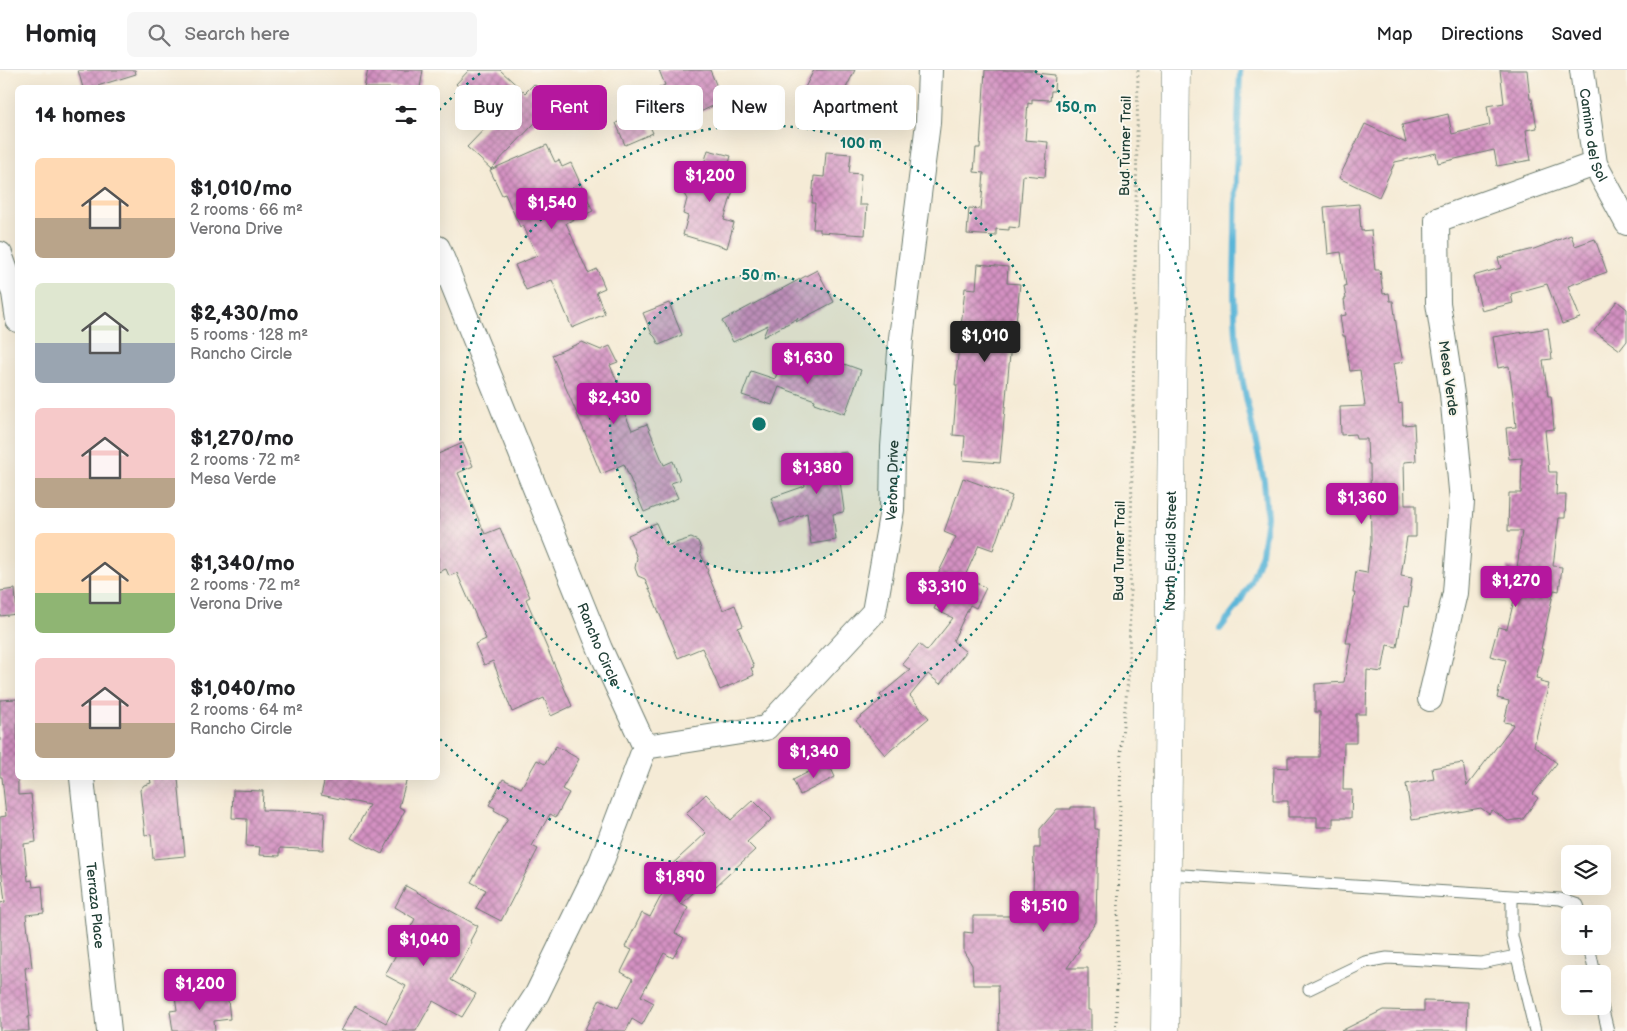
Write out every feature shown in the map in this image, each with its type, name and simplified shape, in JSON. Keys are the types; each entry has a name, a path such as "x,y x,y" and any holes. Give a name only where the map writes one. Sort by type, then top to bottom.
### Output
{"main road":[{"name":"North Euclid Street","path":"1165,1031 1176,70"}],"street":[{"name":"Verona Drive","path":"645,747 766,728 874,612 892,510 893,447 901,338 928,124 930,70"},
{"name":"Camino del Sol","path":"1582,70 1594,164 1627,223"},
{"name":"Mesa Verde","path":"1430,699 1455,593 1462,501 1452,394 1438,303 1437,220 1594,164"},
{"name":"Rancho Circle","path":"440,253 600,649 645,747"},
{"path":"0,254 15,309"},
{"path":"513,1031 537,994 601,863 645,747"},
{"name":"Terraza Place","path":"82,780 109,1031"}],"lane":[{"path":"1167,874 1560,899 1578,905"},
{"path":"1512,896 1512,936 1535,1031"},
{"path":"1309,989 1365,962 1387,958 1481,963 1516,956"},
{"path":"1604,1015 1608,1031"}],"path":[{"name":"Bud Turner Trail","path":"1116,1031 1120,745 1129,670 1138,70"}],"building":[{"path":"78,70 135,70 136,74 101,85 82,85"},
{"path":"368,70 423,70 420,85 365,85"},
{"path":"469,70 500,70 516,85 457,85"},
{"path":"659,70 710,70 716,85 713,85 713,106 703,111 703,85 665,85"},
{"path":"814,70 855,70 848,85 806,85"},
{"path":"985,70 1036,70 1035,73 1055,75 1054,91 1051,91 1050,100 1032,99 1032,104 1028,103 1025,140 1048,142 1045,177 1023,175 1019,228 1009,227 1009,230 996,229 996,236 967,234 969,208 981,209 984,173 974,172 976,148 980,148"},
{"path":"1500,70 1527,70 1530,99 1532,99 1537,128 1526,130 1531,160 1497,166 1494,150 1438,163 1436,153 1395,162 1379,197 1339,178 1365,124 1406,143 1402,125 1448,114 1452,134 1490,125 1487,106 1504,103"},
{"path":"532,86 532,126 491,169 467,147 483,130 522,130 522,90 525,93"},
{"path":"619,130 652,130 653,133 625,145"},
{"path":"547,145 555,162 559,160 562,167 571,163 593,211 566,223 588,273 597,269 605,288 596,292 605,314 572,328 552,280 526,290 515,265 537,256 523,225 520,227 505,194 502,195 490,170"},
{"path":"708,150 731,156 723,184 734,187 724,220 734,223 727,248 683,235 688,216 683,214 687,199 684,194 689,178 699,181"},
{"path":"826,152 851,154 849,173 861,174 859,205 867,205 865,235 820,232 820,229 813,229 815,203 812,203 814,176 824,177"},
{"path":"1359,204 1361,231 1371,230 1375,270 1380,270 1383,294 1389,293 1390,301 1393,301 1403,362 1393,364 1399,404 1402,403 1403,425 1414,424 1416,461 1404,462 1405,505 1416,505 1416,537 1407,537 1401,576 1412,578 1408,607 1404,606 1397,647 1387,645 1382,672 1367,670 1366,714 1356,714 1356,743 1344,743 1343,790 1352,790 1351,818 1333,818 1333,827 1317,827 1317,817 1288,817 1288,801 1273,801 1274,767 1288,768 1288,757 1319,757 1320,712 1315,712 1315,684 1344,682 1351,643 1346,643 1355,593 1353,593 1356,571 1367,573 1371,541 1370,464 1368,464 1367,439 1356,439 1355,434 1341,435 1340,407 1365,406 1360,370 1350,371 1340,316 1346,315 1344,286 1346,286 1341,252 1328,254 1324,207"},
{"path":"1571,235 1575,246 1595,239 1607,272 1568,286 1580,318 1562,324 1547,284 1511,294 1513,303 1482,311 1473,276 1501,268 1498,258 1534,249"},
{"path":"978,264 1008,267 1007,283 1020,284 1016,322 1013,322 1000,463 963,460 965,436 953,435 957,385 955,385 965,288 976,289"},
{"path":"817,270 834,302 796,322 798,318 763,337 768,325 733,342 722,321"},
{"path":"1617,301 1627,309 1627,341 1620,350 1594,331"},
{"path":"669,303 682,335 659,345 643,313"},
{"path":"1548,328 1552,359 1543,360 1548,396 1551,396 1554,429 1545,430 1549,472 1557,472 1556,495 1566,495 1565,518 1559,518 1553,566 1562,567 1559,591 1554,590 1536,678 1541,679 1540,682 1549,684 1534,746 1557,763 1533,794 1538,798 1523,819 1508,821 1492,810 1489,814 1481,808 1412,820 1406,784 1434,779 1432,768 1463,763 1467,786 1514,724 1504,722 1509,701 1497,698 1506,660 1490,656 1498,627 1507,629 1516,592 1504,590 1507,567 1517,568 1522,531 1508,531 1509,493 1521,493 1522,458 1509,459 1506,428 1516,427 1513,396 1509,366 1498,368 1493,337"},
{"path":"582,342 601,350 610,346 618,362 610,365 619,386 614,389 632,430 647,424 664,465 673,461 680,480 671,483 678,498 644,512 624,464 601,474 552,355"},
{"path":"801,360 830,370 833,360 861,370 845,414 814,403 815,400 779,387 772,405 742,395 751,371 775,379 780,365 798,371"},
{"path":"463,443 473,466 458,473 485,534 500,528 530,597 526,599 572,706 551,716 544,698 512,712 493,661 484,665 475,644 486,639 457,573 449,576 446,569 440,571 440,453"},
{"path":"847,452 851,480 840,481 844,510 843,512 833,514 836,540 811,544 807,513 780,523 771,498 805,486 801,458"},
{"path":"963,478 1012,496 993,550 979,545 965,576 986,588 976,608 970,605 953,641 966,652 940,684 928,674 910,696 929,718 885,755 856,721 883,698 880,695 910,670 902,664 919,644 927,651 953,618 934,609 945,587 934,582 956,537 944,532"},
{"path":"656,523 666,546 691,538 698,541 707,572 723,610 735,605 743,626 738,628 754,667 751,668 754,675 720,690 702,648 678,658 645,579 638,576 635,568 637,558 628,535"},
{"path":"15,589 15,614 0,616 0,591"},
{"path":"15,699 15,780 18,780 18,795 31,794 36,842 24,844 28,881 32,880 33,887 42,886 44,913 26,915 32,967 25,968 30,1017 28,1017 29,1031 0,1031 0,903 5,902 0,860 0,817 6,816 2,777 0,777 0,700"},
{"path":"556,746 579,759 562,789 569,793 556,817 550,814 532,846 538,849 501,921 476,908 486,890 471,882 508,818 489,805 503,779 521,788 537,760 545,764"},
{"path":"828,762 835,777 800,795 793,780"},
{"path":"150,780 178,780 185,856 153,859 151,834 145,835 140,790 144,785 151,783"},
{"path":"325,780 406,780 399,807 405,810 382,854 351,838 369,805 321,795"},
{"path":"233,790 263,791 262,810 325,812 323,850 280,848 280,856 259,855 260,847 246,846 247,819 232,818"},
{"path":"706,794 731,820 753,800 772,819 747,842 755,850 716,886 709,878 681,904 688,908 675,933 684,938 673,958 664,953 641,996 654,1003 642,1025 632,1019 626,1031 584,1031 600,999 618,1008 633,979 621,972 632,950 625,947 642,913 650,917 672,875 667,869 706,833 686,813"},
{"path":"1071,807 1095,807 1095,829 1098,829 1096,922 1078,947 1080,949 1067,968 1088,968 1088,1010 1091,1010 1091,1031 999,1031 998,985 973,985 972,965 964,952 964,932 973,933 973,916 1017,916 1033,895 1034,848 1040,848 1040,829 1057,809 1071,809"},
{"path":"406,886 478,926 470,941 472,942 451,980 476,994 462,1017 433,1001 416,1031 341,1031 355,1006 386,1023 406,986 385,975 415,919 395,907"},
{"path":"227,990 230,1019 214,1021 215,1031 173,1031 170,1011 177,1010 175,996"},
{"path":"1424,1001 1468,1002 1467,1031 1341,1031 1383,1010 1424,1011"}],"waterway":[{"path":"1220,629 1237,607 1251,582 1262,553 1267,517 1264,481 1243,383 1236,335 1234,294 1240,73"}]}
